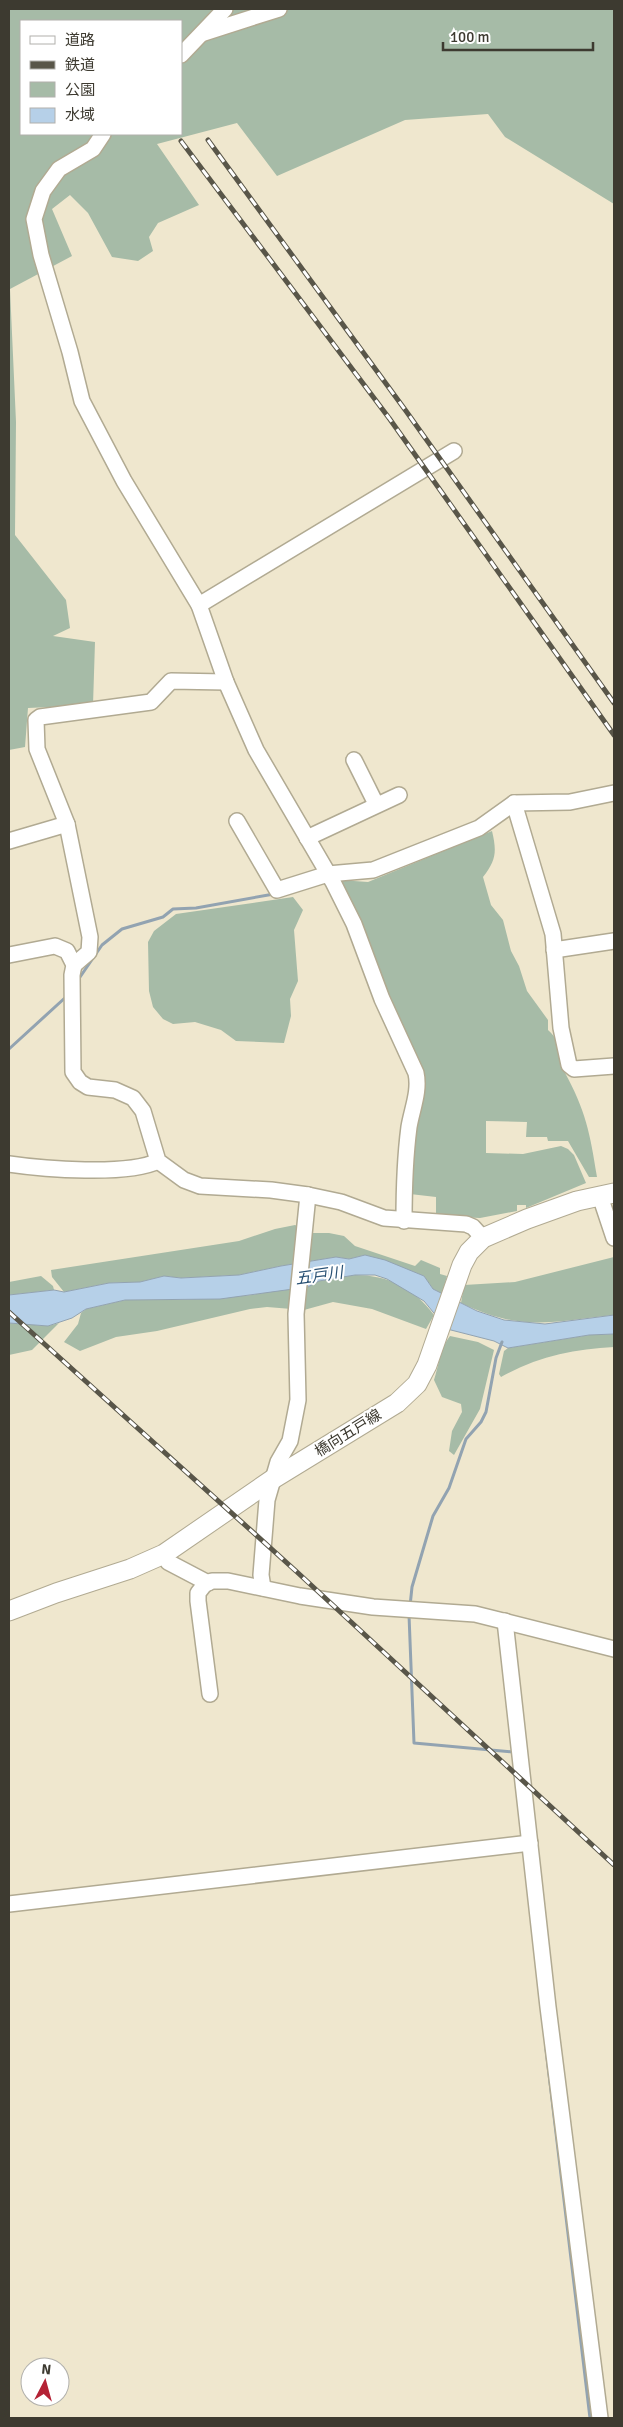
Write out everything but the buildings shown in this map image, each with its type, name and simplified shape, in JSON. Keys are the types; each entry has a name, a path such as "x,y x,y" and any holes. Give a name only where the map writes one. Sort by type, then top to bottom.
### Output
{"main road":[{"name":"橋向五戸線","path":"9,1611 56,1593 130,1569 164,1554 273,1479 398,1403 417,1384 427,1365 457,1276 470,1252 483,1238 527,1219 577,1201 607,1195"}],"street":[{"path":"182,54 225,9"},
{"path":"204,33 279,9"},
{"path":"102,135 93,148 59,169 43,190 34,219 41,255 70,352 82,401 124,481 199,605 226,682 256,750 308,838 354,924 382,999 411,1062 418,1084 409,1127 404,1168 404,1221"},
{"path":"199,605 454,451"},
{"path":"226,682 171,681 151,702 40,717 36,720 37,749 67,824 90,937 89,952 74,965 72,975 73,1072 80,1082 88,1087 115,1090 133,1098 144,1112 158,1161 184,1180 200,1186 271,1190 308,1195 340,1202 384,1218 404,1221 466,1224 473,1227 483,1238"},
{"path":"354,760 376,804"},
{"path":"237,821 278,890 328,874 373,870 479,828 514,802 570,802 614,793"},
{"path":"308,838 376,804 399,795"},
{"path":"514,802 546,908 554,950 561,1028 568,1065 574,1069 614,1066"},
{"path":"9,840 67,824"},
{"path":"554,950 614,941"},
{"path":"9,955 54,946 67,951 74,965"},
{"path":"9,1164 58,1169 129,1169 147,1166 158,1161"},
{"path":"263,1588 261,1575 266,1509 278,1462 290,1441 298,1400 296,1314 308,1195"},
{"path":"607,1195 614,1238"},
{"path":"164,1554 168,1562 208,1583 228,1582 364,1606 475,1614 614,1649"},
{"path":"208,1583 198,1593 198,1601 210,1694"},
{"path":"505,1621 600,2418"},
{"path":"9,1904 530,1843"}],"green space":[{"path":"9,9 614,9 614,204 505,137 488,114 405,120 277,176 237,123 157,144 199,205 158,223 149,237 153,251 138,261 112,257 88,213 70,195 52,209 72,256 10,289 16,422 15,535 66,600 70,628 53,636 95,642 93,705 28,708 25,747 9,750"},
{"path":"492,831 495,845 494,856 491,866 483,877 491,905 503,920 511,951 519,966 527,991 548,1020 548,1030 558,1045 561,1065 586,1122 597,1177 589,1177 568,1141 548,1141 547,1137 526,1137 527,1122 486,1121 486,1153 523,1154 561,1146 568,1149 574,1155 586,1183 526,1208 526,1205 517,1205 517,1211 480,1218 436,1216 436,1197 410,1194 414,1130 420,1107 385,989 340,880 368,882"},
{"path":"293,897 303,910 294,930 298,981 290,999 291,1016 284,1043 236,1041 221,1030 195,1022 173,1024 163,1019 153,1007 149,991 148,942 154,931 176,914"},
{"path":"295,1225 313,1233 329,1233 344,1236 355,1246 415,1266 421,1260 440,1268 440,1274 447,1276 442,1294 433,1289 424,1276 365,1255 349,1259 336,1257 239,1275 181,1278 164,1276 140,1282 109,1283 64,1292 52,1277 51,1270 239,1241 275,1229"},
{"path":"614,1257 614,1315 554,1322 519,1321 482,1312 461,1303 464,1285 515,1282"},
{"path":"355,1275 378,1277 409,1290 434,1315 426,1329 372,1309 333,1302 304,1310 267,1307 250,1309 157,1331 116,1337 80,1351 64,1342 78,1324 81,1313 86,1309 125,1300 179,1300 252,1295 308,1287 319,1281"},
{"path":"41,1276 53,1286 54,1290 9,1295 9,1282"},
{"path":"9,1323 48,1326 59,1323 32,1350 9,1355"},
{"path":"614,1334 614,1347 556,1355 528,1364 501,1377 499,1374 504,1351 508,1348 589,1335"},
{"path":"450,1336 478,1342 494,1350 480,1409 454,1455 449,1451 452,1431 462,1412 461,1404 442,1397 434,1380 442,1351"}],"water":[{"name":"五戸川","path":"365,1255 385,1260 424,1276 433,1289 477,1311 504,1320 545,1324 614,1315 614,1334 589,1335 508,1348 494,1341 447,1329 424,1301 387,1279 375,1275 355,1275 319,1281 308,1287 220,1299 125,1300 86,1309 72,1318 48,1326 9,1323 9,1295 54,1290 64,1292 109,1283 140,1282 164,1276 181,1278 239,1275 336,1257 349,1259"}],"waterway":[{"path":"78,980 102,945 122,929 163,917 173,909 196,908 274,894"},
{"path":"9,1049 67,996"},
{"path":"410,1606 412,1587 433,1516 449,1488 466,1439 481,1422 486,1412 496,1358 502,1342"},
{"path":"409,1615 414,1743 513,1752"},
{"path":"546,2049 590,2418"}],"railway":[{"path":"208,140 406,411 614,703"},
{"path":"181,141 389,418 614,735"},
{"path":"9,1312 297,1572 614,1865"}]}
